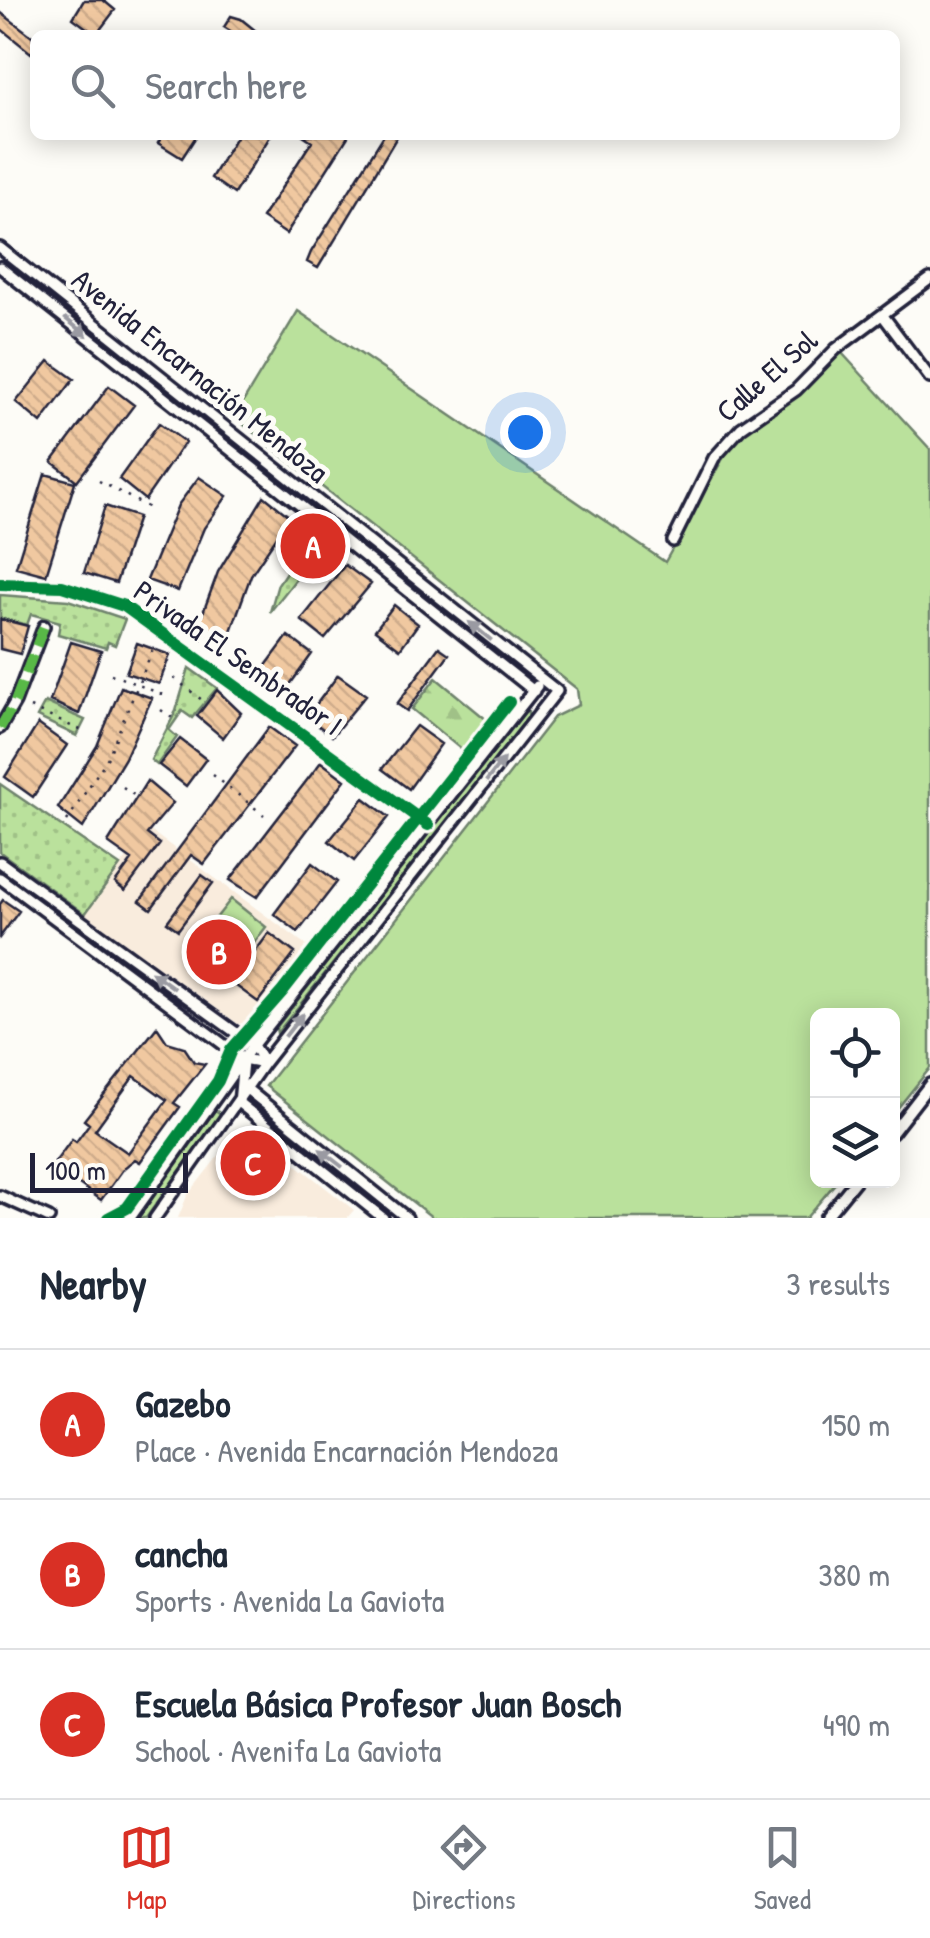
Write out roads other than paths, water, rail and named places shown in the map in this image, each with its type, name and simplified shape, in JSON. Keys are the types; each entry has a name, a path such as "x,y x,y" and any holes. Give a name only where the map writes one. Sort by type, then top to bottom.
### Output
{"street":[{"name":"Avenida Encarnación Mendoza","path":"0,248 557,691 264,1063"},
{"name":"Avenida Encarnación Mendoza","path":"0,266 534,691"},
{"name":"Calle El Sol","path":"672,541 714,458 741,428 796,390 836,348 884,317 930,279"},
{"path":"884,317 930,378"},
{"name":"Privada El Sembrador I","path":"0,584 62,586 124,606 428,824"},
{"path":"0,728 16,702 44,626"},
{"path":"120,1218 133,1215 253,1045 542,680"},
{"path":"0,862 253,1045 264,1063"},
{"path":"0,878 243,1059 264,1063"},
{"path":"239,1103 243,1059"},
{"path":"155,1218 264,1063"},
{"path":"900,1123 930,1084"},
{"path":"248,1090 407,1218"},
{"path":"239,1103 384,1218"},
{"path":"824,1218 849,1188"},
{"path":"166,1218 176,1190"},
{"path":"0,1196 49,1218"}],"place":[{"name":"Gazebo","path":"313,546"},
{"name":"cancha","path":"219,952"},
{"name":"Escuela Básica Profesor Juan Bosch","path":"253,1163"}]}
